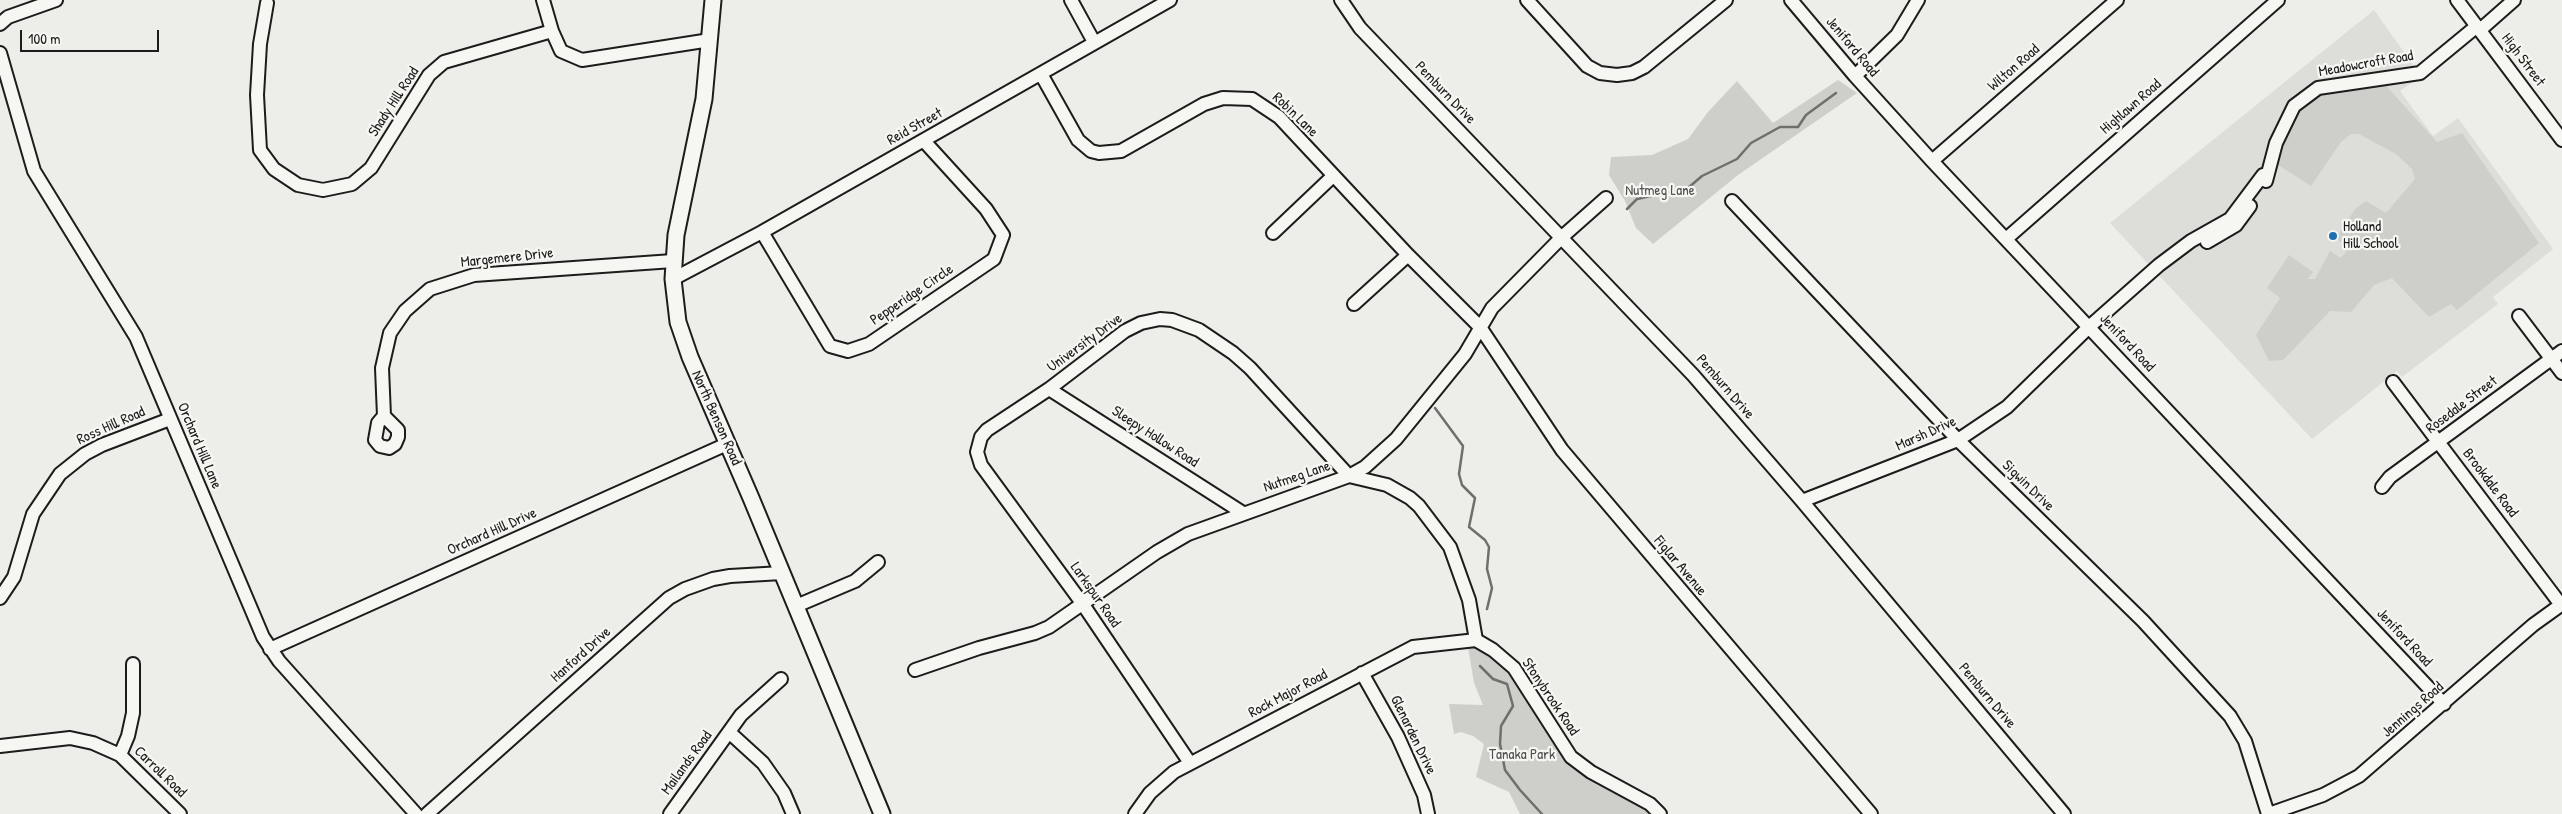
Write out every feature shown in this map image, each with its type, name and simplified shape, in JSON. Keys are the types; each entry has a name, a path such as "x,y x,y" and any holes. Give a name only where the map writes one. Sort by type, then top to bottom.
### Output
{"main road":[{"name":"North Benson Road","path":"713,0 704,100 683,195 673,261 675,310 681,332 882,814"}],"street":[{"path":"0,24 8,16 56,0"},
{"path":"543,0 552,31 561,52 582,60 710,40"},
{"path":"1071,0 1094,42"},
{"name":"Reid Street","path":"673,279 762,232 1170,0"},
{"name":"Pemburn Drive","path":"1341,0 1360,28 1693,375 1802,501 2064,814"},
{"path":"1527,0 1587,66 1600,73 1616,75 1632,73 1644,67 1726,0"},
{"name":"Jeniford Road","path":"1791,0 1855,76 1932,161 2444,704"},
{"path":"1855,76 1898,35 1918,0"},
{"name":"Wilton Road","path":"1932,161 2117,0"},
{"name":"Highlawn Road","path":"2006,239 2278,0"},
{"name":"High Street","path":"2457,0 2562,140"},
{"name":"Meadowcroft Road","path":"2089,327 2159,265 2191,241 2230,219 2262,175 2267,174 2276,143 2294,106 2318,88 2420,73 2514,0"},
{"name":"Shady Hill Road","path":"268,3 259,52 257,95 260,150 274,169 298,185 323,190 352,184 371,168 429,75 444,62 552,31"},
{"name":"Orchard Hill Lane","path":"1,56 34,171 136,337 270,649 416,814"},
{"name":"Robin Lane","path":"1041,74 1078,140 1091,150 1115,153 1213,100 1246,98 1259,102 1279,117 1408,255 1480,327"},
{"name":"Pepperidge Circle","path":"762,232 830,346 848,351 868,344 994,259 1003,235 986,209 924,141"},
{"path":"1273,233 1333,176"},
{"name":"Nutmeg Lane","path":"915,670 979,648 1036,634 1049,627 1156,552 1188,534 1349,476 1379,455 1396,439 1465,354 1492,308 1562,237 1606,198"},
{"name":"Sigwin Drive","path":"1732,202 1958,440 2143,621 2230,716 2245,741 2269,814"},
{"path":"1354,304 1408,255"},
{"name":"Margemere Drive","path":"384,416 382,368 390,333 405,311 430,289 474,275 673,261"},
{"path":"2519,316 2562,373"},
{"name":"University Drive","path":"978,445 987,430 1049,389 1134,326 1150,321 1172,320 1199,330 1233,353 1250,368 1349,476"},
{"name":"Figlar Avenue","path":"1480,327 1562,450 1871,814"},
{"name":"Marsh Drive","path":"1802,501 1958,440 2007,407 2089,327"},
{"name":"Rosedale Street","path":"2382,487 2390,478 2562,351"},
{"name":"Brookdale Road","path":"2393,382 2561,604"},
{"name":"Sleepy Hollow Road","path":"1049,389 1243,513"},
{"name":"Ross Hill Road","path":"0,598 14,577 33,514 60,474 84,454 102,445 170,419"},
{"name":"Orchard Hill Drive","path":"270,649 727,444"},
{"name":"Larkspur Road","path":"978,445 982,465 1082,603 1190,763"},
{"path":"1349,476 1380,483 1397,490 1410,498 1434,523 1450,547 1470,600 1476,640"},
{"path":"796,606 855,581 878,562"},
{"name":"Hanford Drive","path":"427,814 670,598 685,589 713,580 782,573"},
{"name":"Jennings Road","path":"2269,814 2323,795 2359,776 2533,625 2561,604"},
{"name":"Rock Major Road","path":"1135,814 1162,782 1190,763 1362,673 1413,647 1476,640"},
{"name":"Stonybrook Road","path":"1476,640 1493,650 1514,668 1571,757 1591,772 1650,804 1660,814"},
{"path":"120,755 128,736 133,713 133,664"},
{"name":"Glenarden Drive","path":"1362,673 1398,737 1424,795 1428,814"},
{"name":"Mailands Road","path":"670,814 741,715 780,679"},
{"name":"Mailands Road","path":"729,732 763,762 784,793 793,814"},
{"name":"Carroll Road","path":"0,746 70,738 93,743 120,755 180,814"}],"shaded area":[{"name":"Holland Hill School","path":"2374,10 2421,76 2400,91 2433,136 2458,118 2553,249 2493,297 2498,304 2402,377 2397,371 2312,439 2110,223"}],"green space":[{"path":"2380,79 2437,142 2462,133 2539,243 2457,310 2451,304 2429,317 2392,278 2374,285 2351,312 2330,311 2283,360 2269,361 2256,335 2280,298 2267,288 2289,255 2313,272 2308,279 2315,279 2330,251 2341,258 2349,248 2338,240 2338,235 2355,209 2366,201 2386,213 2415,179 2412,169 2396,154 2359,134 2351,134 2341,142 2311,186 2272,161 2281,131 2318,88"},
{"name":"Nutmeg Lane","path":"1838,80 1857,93 1738,175 1653,244 1636,228 1625,201 1609,175 1611,157 1652,155 1688,139 1708,112 1737,81 1773,123"},
{"name":"Tanaka Park","path":"1467,641 1478,642 1510,669 1562,749 1569,765 1651,808 1656,814 1520,814 1509,792 1476,777 1484,744 1473,736 1461,732 1454,734 1449,704 1483,705 1474,683"}],"waterway":[{"path":"1627,209 1637,199 1688,188 1702,176 1737,159 1751,143 1780,127 1798,127 1806,115 1836,93"},
{"path":"1435,408 1463,446 1459,474 1462,485 1475,498 1469,527 1485,540 1489,547 1487,569 1492,588 1487,609"},
{"path":"1480,666 1493,679 1507,684 1513,706 1501,726 1500,744 1505,770 1542,814"}],"place":[{"name":"Holland Hill School","path":"2333,236"}]}
